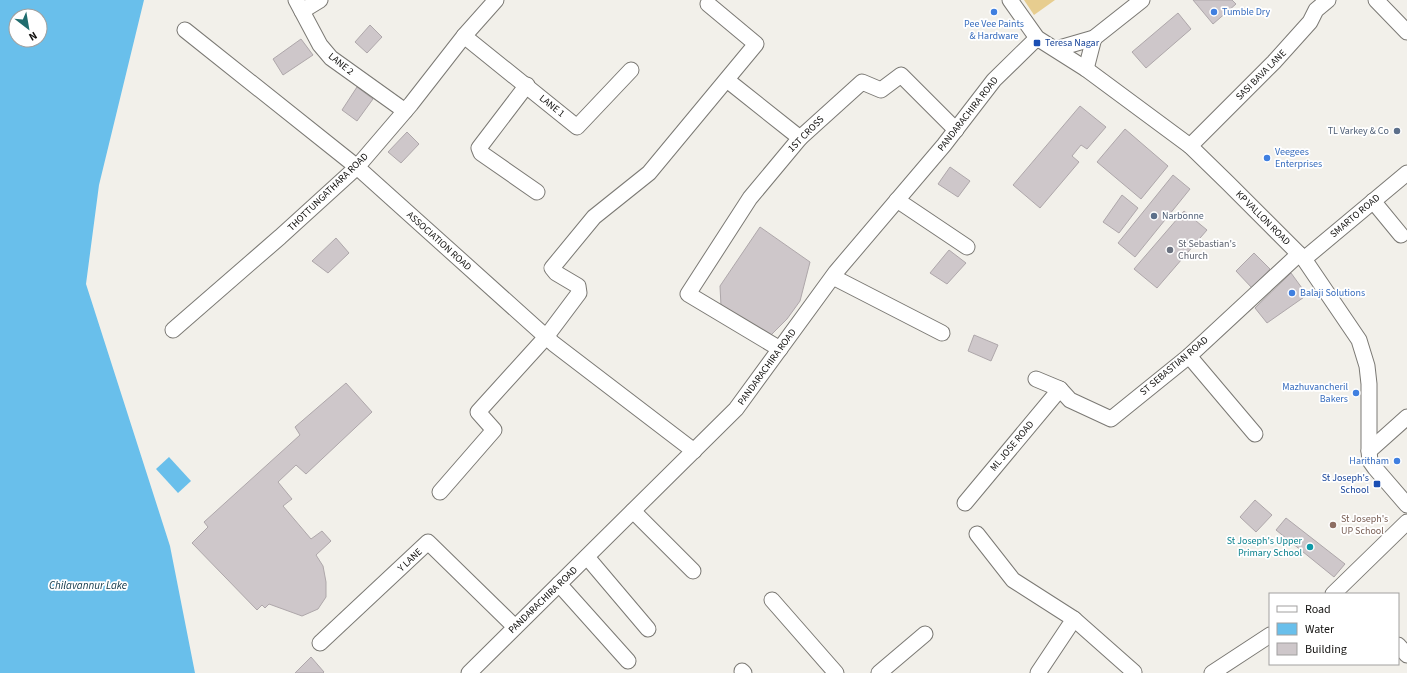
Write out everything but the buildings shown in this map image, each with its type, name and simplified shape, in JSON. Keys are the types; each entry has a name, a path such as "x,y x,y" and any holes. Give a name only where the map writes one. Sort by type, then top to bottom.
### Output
{"street":[{"path":"299,6 320,0"},
{"name":"THOTTUNGATHARA ROAD","path":"173,330 280,237 357,167 405,111 464,36 496,0"},
{"name":"KP VALLON ROAD","path":"1010,0 1037,38 1086,69 1190,146 1228,182 1301,257 1359,340 1367,366 1369,384 1368,451 1370,461 1407,505"},
{"path":"1056,49 1094,38 1142,0"},
{"name":"SASI BAVA LANE","path":"1190,146 1274,62 1310,22 1316,10 1328,0"},
{"path":"1376,0 1407,32"},
{"path":"440,492 494,430 478,412 546,337 579,293 578,286 556,273 552,268 594,217 648,173 756,44 708,4"},
{"name":"LANE 2","path":"299,6 320,45 331,58 405,111"},
{"name":"ASSOCIATION ROAD","path":"186,30 357,167 546,337 694,450"},
{"name":"LANE 1","path":"464,36 527,85 577,127 631,70"},
{"name":"PANDARACHIRA ROAD","path":"469,673 736,409 833,277 956,130 994,80 1037,38"},
{"path":"1086,69 1094,38"},
{"name":"1ST CROSS","path":"780,349 688,294 750,198 800,138 862,82 880,90 901,75 956,130"},
{"path":"727,80 800,138"},
{"path":"527,85 479,148 481,153 537,192"},
{"name":"SMARTO ROAD","path":"1301,257 1407,173"},
{"path":"897,200 967,247"},
{"path":"1373,201 1401,235"},
{"name":"ST SEBASTIAN ROAD","path":"1036,379 1060,389 1070,400 1111,419 1189,356 1301,257"},
{"path":"833,277 942,333"},
{"path":"1189,356 1255,434"},
{"name":"ML JOSE ROAD","path":"965,503 1060,389"},
{"path":"1368,451 1407,417"},
{"path":"634,511 693,571"},
{"path":"1342,591 1407,522"},
{"path":"977,534 1013,580 1074,619 1134,672"},
{"name":"Y LANE","path":"320,643 428,542 515,627"},
{"path":"587,557 648,629"},
{"path":"559,584 628,660"},
{"path":"772,600 836,673"},
{"path":"1038,673 1074,619"},
{"path":"879,673 925,634"},
{"path":"1212,673 1228,669 1269,636"},
{"path":"1399,646 1407,655"}],"shaded area":[{"path":"1024,0 1055,0 1034,15"}],"water":[{"name":"Chilavannur Lake","path":"0,0 144,0 99,185 86,284 170,546 195,673 0,673"},
{"path":"169,457 191,481 178,493 156,469"}],"place":[{"name":"Pee Vee Paints & Hardware","path":"994,12"},
{"name":"Tumble Dry","path":"1214,12"},
{"name":"Teresa Nagar","path":"1037,43"},
{"name":"TL Varkey & Co","path":"1397,131"},
{"name":"Veegees Enterprises","path":"1267,158"},
{"name":"Narbonne","path":"1154,216"},
{"name":"St Sebastian's Church","path":"1170,250"},
{"name":"Balaji Solutions","path":"1292,293"},
{"name":"Mazhuvancheril Bakers","path":"1356,393"},
{"name":"Haritham","path":"1397,461"},
{"name":"St Joseph's School","path":"1377,484"},
{"name":"St Joseph's UP School","path":"1333,525"},
{"name":"St Joseph's Upper Primary School","path":"1310,547"}]}
